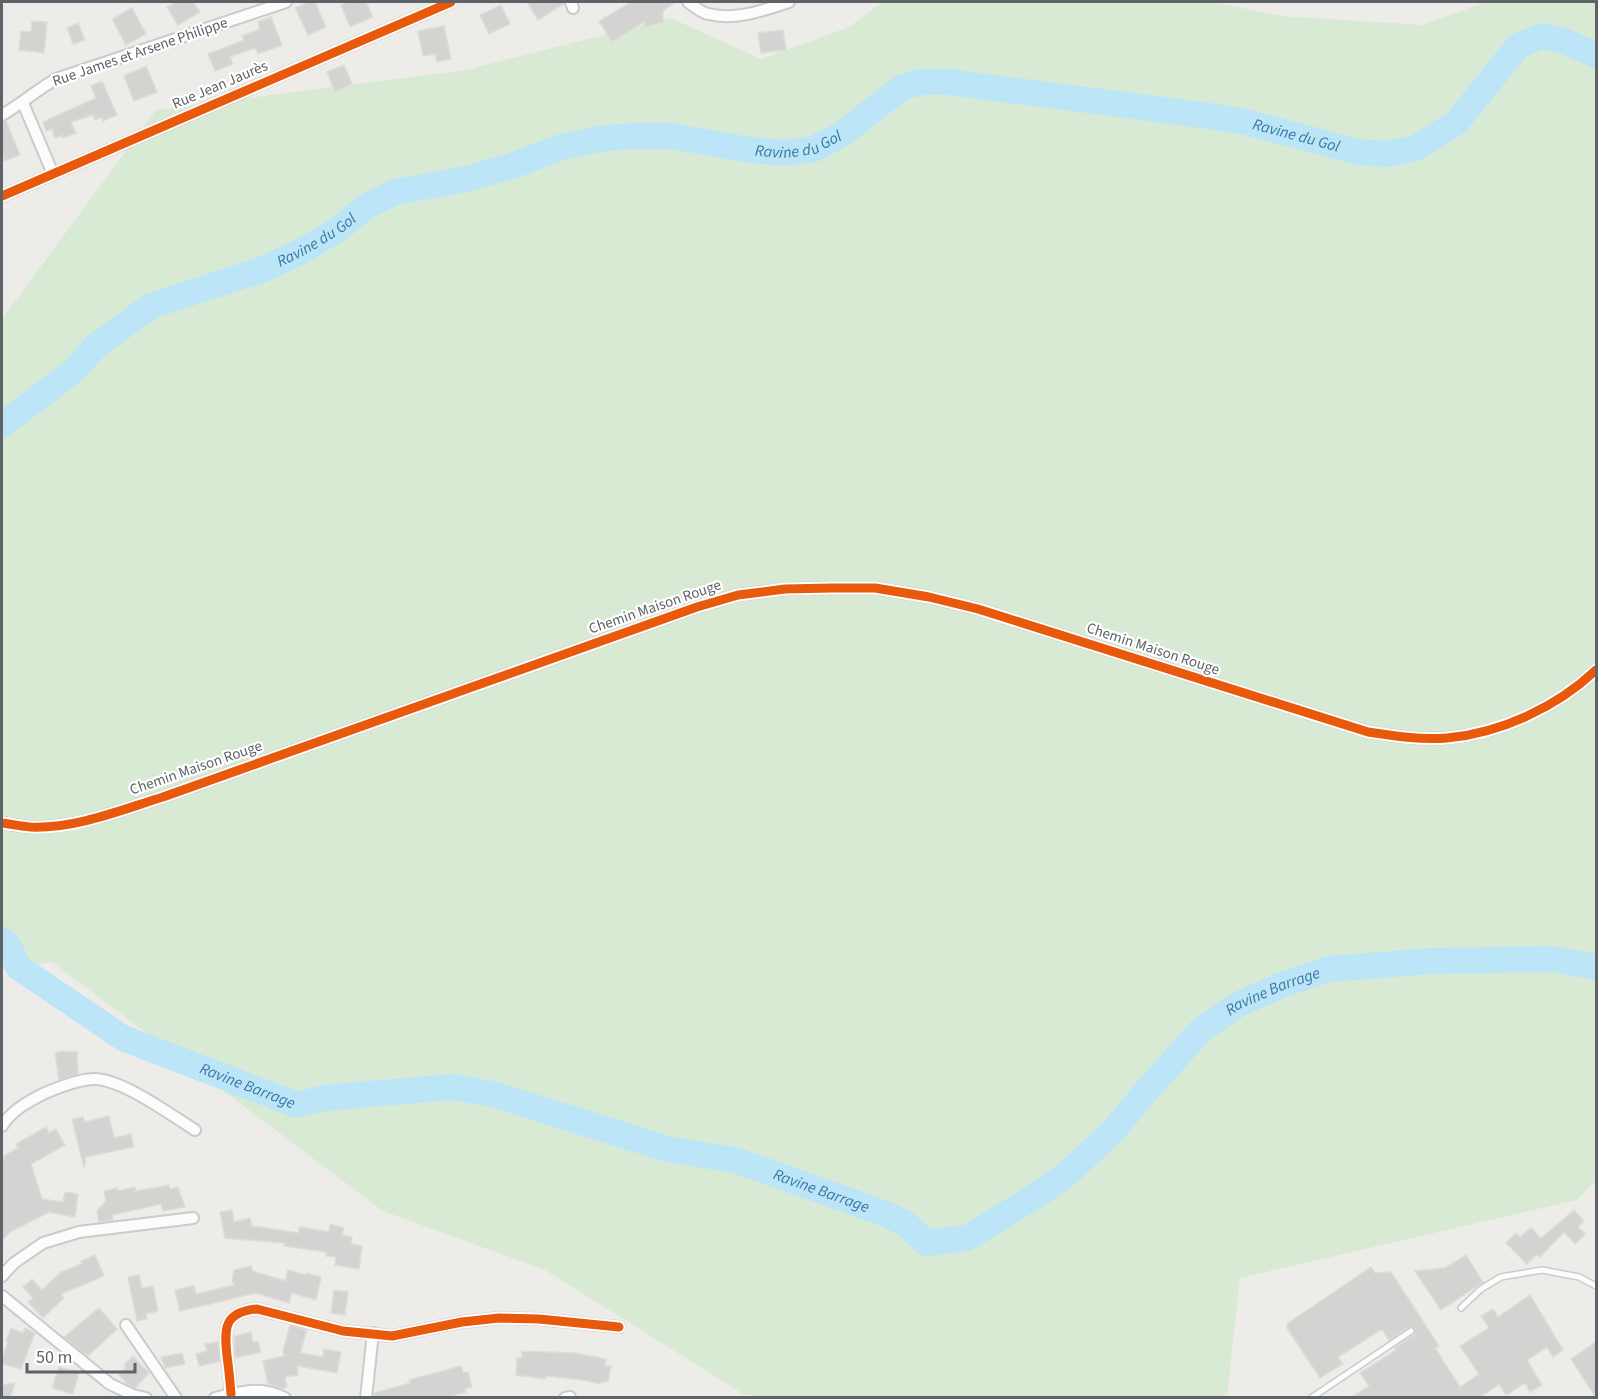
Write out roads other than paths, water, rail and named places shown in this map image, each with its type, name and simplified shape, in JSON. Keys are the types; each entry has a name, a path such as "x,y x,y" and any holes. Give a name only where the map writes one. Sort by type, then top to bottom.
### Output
{"street":[{"name":"Rue James et Arsene Philippe","path":"2,115 56,79 286,2"},
{"name":"Rue Jean Jaurès","path":"2,196 451,2"},
{"path":"688,2 708,14 731,16 758,12 789,2"},
{"path":"23,103 53,174"},
{"name":"Chemin Maison Rouge","path":"2,823 31,827 64,824 98,817 164,797 697,607 738,595 785,589 875,588 929,597 978,609 1368,732 1408,738 1448,738 1497,729 1543,708 1578,687 1596,670"},
{"path":"2,1126 26,1102 69,1084 94,1079 123,1086 195,1130"},
{"path":"2,1276 14,1263 43,1243 79,1232 193,1218"},
{"path":"2,1296 110,1384 133,1395 146,1398"},
{"path":"231,1394 225,1335 228,1323 243,1310 257,1309 343,1331 392,1336 462,1322 499,1318 539,1319 619,1327"},
{"path":"126,1325 176,1398"},
{"path":"366,1398 373,1333"},
{"path":"215,1398 261,1390 274,1392 285,1398"},
{"path":"565,1398 570,1397"}],"lane":[{"path":"1461,1308 1481,1289 1501,1277 1542,1270 1579,1278 1596,1286"},
{"path":"1311,1398 1411,1330"}],"waterway":[{"name":"Ravine du Gol","path":"2,425 72,372 96,346 151,306 264,269 302,251 340,228 367,206 395,192 467,179 512,166 562,147 599,139 671,136 750,150 784,153 814,149 842,134 901,88 920,82 949,82 1242,121 1358,152 1387,154 1416,148 1456,123 1518,46 1542,36 1564,41 1596,55"},
{"name":"Ravine Barrage","path":"2,940 9,947 18,967 123,1038 297,1105 324,1098 451,1087 493,1094 667,1149 735,1160 886,1214 906,1224 926,1243 967,1238 1067,1174 1114,1130 1201,1030 1237,1005 1282,985 1329,969 1432,961 1553,959 1596,967"}]}
